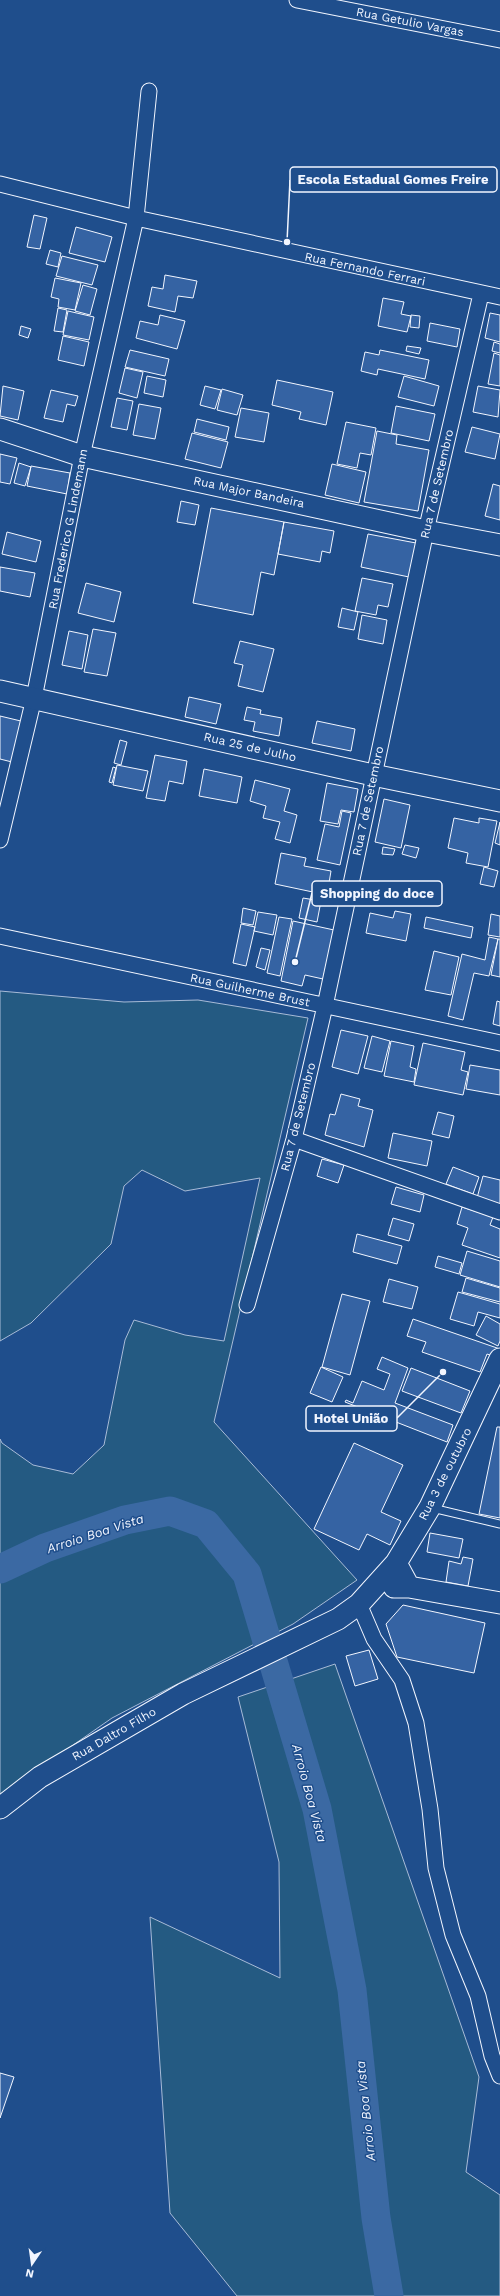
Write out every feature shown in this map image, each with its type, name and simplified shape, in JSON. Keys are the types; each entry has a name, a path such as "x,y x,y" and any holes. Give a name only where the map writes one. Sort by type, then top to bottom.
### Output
{"main road":[{"name":"Rua Major Bandeira","path":"0,428 82,456 426,531 500,545"},
{"name":"Rua 25 de Julho","path":"0,691 373,775 500,801"},
{"name":"Rua 3 de outubro","path":"314,1629 338,1618 359,1604 376,1587 396,1563 430,1508 493,1392 500,1359"},
{"path":"396,1563 409,1587"},
{"path":"376,1587 409,1587 500,1603"},
{"name":"Rua Daltro Filho","path":"0,1808 47,1773 182,1694 234,1670 314,1629"}],"street":[{"name":"Rua Getulio Vargas","path":"297,0 500,40"},
{"name":"Rua Frederico G Lindemann","path":"0,840 34,698 82,456 136,218 149,91"},
{"name":"Rua Fernando Ferrari","path":"0,184 136,218 500,297"},
{"name":"Rua 7 de Setembro","path":"247,1305 294,1139 325,1006 426,531 481,294"},
{"name":"Rua Guilherme Brust","path":"0,936 500,1043"},
{"path":"294,1139 500,1212"},
{"path":"359,1604 374,1639 402,1680 416,1723 430,1809 436,1868 453,1935 478,1996 492,2056 500,2076"}],"lane":[{"path":"430,1508 500,1524"}],"shaded area":[{"path":"0,991 124,1002 198,1000 308,1018 214,1422 357,1580 293,1624 112,1718 0,1796 0,1439 2,1443 33,1465 73,1474 104,1445 125,1340 134,1320 185,1335 224,1341 260,1178 185,1191 142,1170 124,1186 111,1244 31,1323 0,1341"},
{"path":"335,1664 479,2077 466,2172 500,2195 500,2296 237,2296 170,2213 150,1917 280,1978 279,1862 238,1697"}],"building":[{"path":"34,215 47,218 40,249 27,247"},
{"path":"76,227 112,237 105,262 69,253"},
{"path":"50,250 61,253 58,267 46,264"},
{"path":"62,256 98,265 92,285 56,276"},
{"path":"165,275 197,281 193,298 178,296 175,312 148,306 152,287 163,289"},
{"path":"55,278 81,283 75,310 58,307 59,299 51,297"},
{"path":"83,285 97,289 90,315 75,311"},
{"path":"383,298 404,302 401,314 411,316 407,332 378,326"},
{"path":"58,308 67,310 63,332 54,331"},
{"path":"68,311 94,317 89,340 63,335"},
{"path":"490,313 500,315 500,342 485,338"},
{"path":"160,315 185,321 177,349 136,338 140,321 158,325"},
{"path":"411,315 420,316 419,328 410,327"},
{"path":"430,323 460,329 457,347 427,341"},
{"path":"21,326 31,329 28,338 19,335"},
{"path":"63,336 89,342 84,366 58,360"},
{"path":"494,342 500,344 500,353 492,351"},
{"path":"407,346 421,348 419,354 406,351"},
{"path":"130,350 169,359 165,376 125,367"},
{"path":"380,350 429,360 425,379 378,369 377,375 361,371 365,352 379,355"},
{"path":"494,353 500,355 500,386 488,384"},
{"path":"125,368 143,372 137,398 119,393"},
{"path":"147,376 166,380 163,397 144,393"},
{"path":"404,376 439,386 434,406 398,397"},
{"path":"277,380 333,392 326,425 299,419 301,412 272,405"},
{"path":"3,386 24,391 18,420 0,416"},
{"path":"205,386 221,390 215,409 200,405"},
{"path":"478,386 500,390 498,417 473,412"},
{"path":"222,389 243,395 237,415 217,410"},
{"path":"51,390 78,396 75,406 67,404 63,422 44,418"},
{"path":"117,398 133,401 127,430 111,427"},
{"path":"139,404 161,408 155,439 133,435"},
{"path":"396,406 435,414 429,441 391,433"},
{"path":"241,408 269,413 264,442 235,437"},
{"path":"197,419 229,427 226,440 194,432"},
{"path":"346,422 376,428 371,455 360,453 357,468 337,464"},
{"path":"472,427 500,434 495,459 465,452"},
{"path":"377,431 397,435 396,444 429,450 418,511 364,502"},
{"path":"192,433 228,442 221,468 185,459"},
{"path":"0,454 17,458 10,484 0,482"},
{"path":"19,463 31,467 25,486 14,483"},
{"path":"332,464 366,472 359,503 325,495"},
{"path":"31,466 70,473 67,494 27,486"},
{"path":"493,484 500,486 500,520 485,516"},
{"path":"181,501 199,505 195,525 177,522"},
{"path":"211,508 284,522 274,575 261,572 253,615 193,603"},
{"path":"284,522 334,531 330,553 322,551 320,562 278,554"},
{"path":"7,532 41,541 36,562 2,554"},
{"path":"368,534 416,543 409,577 361,567"},
{"path":"0,567 35,573 30,597 0,591"},
{"path":"362,578 393,584 388,607 378,605 376,615 355,611"},
{"path":"86,583 121,592 114,622 78,613"},
{"path":"342,608 358,612 354,630 338,627"},
{"path":"362,615 387,620 383,644 358,639"},
{"path":"93,629 116,633 107,676 84,672"},
{"path":"69,631 88,635 82,669 62,665"},
{"path":"240,641 274,649 263,692 238,686 243,665 234,663"},
{"path":"189,697 221,704 216,724 185,717"},
{"path":"247,707 261,710 260,714 282,718 279,736 253,731 255,722 244,720"},
{"path":"0,716 25,722 16,763 0,759"},
{"path":"317,721 355,729 351,751 312,743"},
{"path":"120,740 127,742 121,765 114,763"},
{"path":"155,755 187,761 183,784 169,781 165,801 146,798"},
{"path":"117,765 148,771 143,791 113,785"},
{"path":"113,767 116,768 112,783 109,782"},
{"path":"204,769 242,777 237,803 199,796"},
{"path":"255,780 290,789 284,811 297,815 290,843 275,839 280,822 263,818 266,806 250,801"},
{"path":"327,783 358,789 354,812 341,810 338,824 320,821"},
{"path":"384,799 410,805 401,848 375,842"},
{"path":"342,811 351,813 340,865 317,860 325,824 339,827"},
{"path":"454,818 479,823 479,818 497,821 488,867 466,863 468,853 448,848"},
{"path":"500,822 500,845 495,843"},
{"path":"405,845 419,848 416,858 402,854"},
{"path":"383,847 395,849 393,855 382,854"},
{"path":"281,853 306,858 304,866 331,871 327,895 275,884"},
{"path":"484,867 498,871 494,887 480,884"},
{"path":"303,898 321,901 317,922 299,918"},
{"path":"243,908 256,911 253,925 241,923"},
{"path":"395,911 411,914 406,941 366,933 370,913 393,918"},
{"path":"258,912 277,915 273,935 254,931"},
{"path":"491,914 500,916 500,937 488,935"},
{"path":"279,917 292,919 280,976 267,973"},
{"path":"426,917 473,927 471,938 424,928"},
{"path":"293,921 334,930 323,979 305,975 302,986 281,981"},
{"path":"241,924 255,927 246,966 233,963"},
{"path":"489,937 498,939 489,976 474,973 463,1020 448,1016 462,954 485,960"},
{"path":"498,939 500,939 500,977 491,975"},
{"path":"261,948 270,950 265,970 256,967"},
{"path":"434,951 459,957 451,995 425,990"},
{"path":"497,1001 500,1002 500,1026 493,1024"},
{"path":"341,1030 368,1036 358,1074 332,1067"},
{"path":"372,1036 390,1041 382,1072 364,1068"},
{"path":"391,1041 414,1046 410,1067 416,1069 414,1082 384,1076"},
{"path":"423,1043 465,1052 461,1070 468,1072 463,1095 414,1085"},
{"path":"470,1065 500,1070 500,1095 466,1089"},
{"path":"341,1094 360,1099 358,1106 373,1110 364,1147 325,1135 330,1114 335,1115"},
{"path":"438,1112 454,1116 449,1138 432,1134"},
{"path":"393,1133 432,1141 427,1166 388,1158"},
{"path":"322,1159 344,1165 338,1183 317,1176"},
{"path":"453,1167 479,1177 473,1194 446,1184"},
{"path":"483,1176 500,1180 500,1204 477,1198"},
{"path":"396,1187 424,1195 420,1212 391,1204"},
{"path":"462,1207 493,1217 490,1225 500,1229 500,1258 462,1245 468,1228 457,1224"},
{"path":"393,1218 414,1224 409,1241 388,1235"},
{"path":"357,1234 402,1246 397,1264 353,1252"},
{"path":"467,1251 500,1261 500,1287 460,1275"},
{"path":"438,1256 462,1263 459,1274 435,1267"},
{"path":"466,1278 500,1288 500,1302 462,1292"},
{"path":"389,1279 418,1287 412,1309 383,1302"},
{"path":"458,1292 500,1304 500,1318 478,1312 474,1326 450,1319"},
{"path":"342,1294 370,1301 350,1375 322,1367"},
{"path":"486,1316 500,1324 500,1341 498,1346 476,1335"},
{"path":"413,1319 500,1349 498,1358 487,1354 480,1372 422,1352 426,1342 407,1336"},
{"path":"382,1357 408,1368 395,1403 453,1425 447,1442 345,1402 346,1400 353,1403 362,1381 384,1390 390,1374 377,1369"},
{"path":"321,1367 343,1377 332,1402 310,1393"},
{"path":"411,1368 470,1391 461,1413 402,1391"},
{"path":"497,1427 500,1427 500,1518 479,1514"},
{"path":"354,1443 403,1465 381,1512 401,1521 390,1545 367,1534 359,1550 314,1529"},
{"path":"430,1533 463,1539 459,1558 427,1552"},
{"path":"463,1557 473,1559 468,1586 446,1582 449,1561 461,1564"},
{"path":"403,1605 485,1623 474,1673 397,1657 386,1624"},
{"path":"369,1650 378,1679 355,1686 346,1656"},
{"path":"0,2073 14,2077 0,2118"}],"waterway":[{"name":"Arroio Boa Vista","path":"0,1569 45,1548 125,1520 170,1511 206,1524 247,1574 317,1809 352,1990 376,2218 389,2296"}],"place":[{"name":"Escola Estadual Gomes Freire","path":"287,242"},
{"name":"Shopping do doce","path":"295,962"},
{"name":"Hotel União","path":"443,1372"}]}
